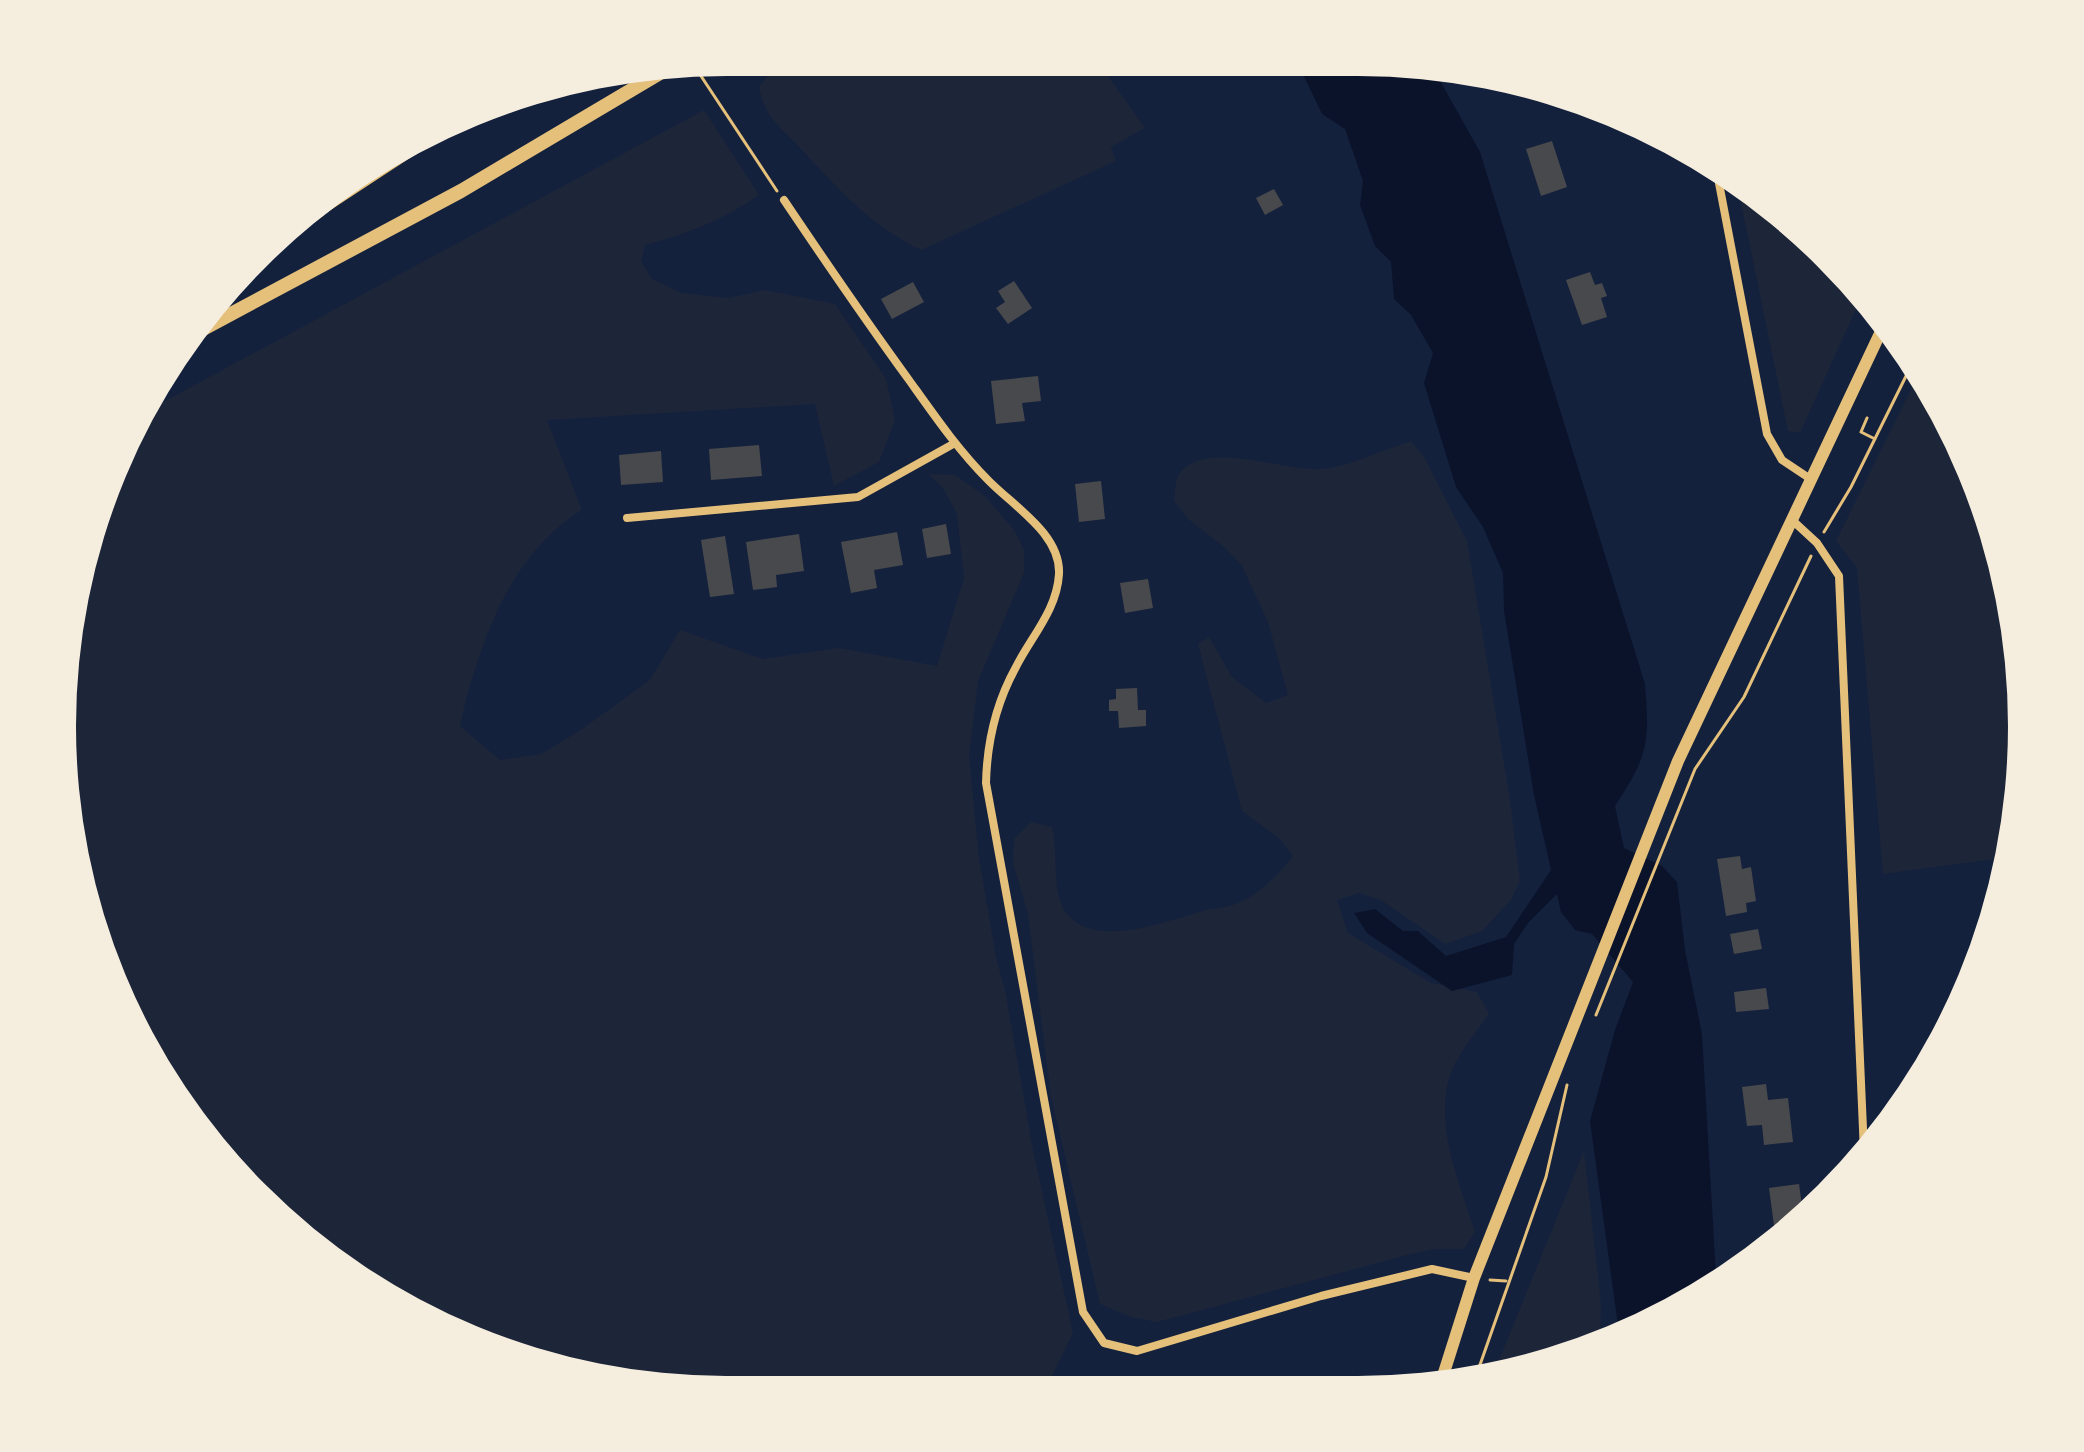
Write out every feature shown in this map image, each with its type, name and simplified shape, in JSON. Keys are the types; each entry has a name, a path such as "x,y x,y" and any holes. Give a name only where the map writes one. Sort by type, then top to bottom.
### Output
{"highway":[{"path":"217,321 461,191 646,81"}],"main road":[{"path":"1445,1370 1474,1278 1678,761 1878,336"}],"street":[{"path":"1720,186 1767,434 1782,460 1809,478"},
{"path":"784,200 861,314 955,443 1055,549 1059,573 1052,606 1014,669 995,713 987,751 986,783 1083,1312 1104,1343 1137,1351 1321,1296 1432,1269 1474,1278"},
{"path":"627,518 858,497 955,443"},
{"path":"1791,519 1817,543 1839,576 1863,1135"}],"path":[{"path":"701,77 784,200"},
{"path":"1596,1014 1695,769 1744,697 1817,543 1851,487 1906,377"},
{"path":"1867,418 1861,432 1875,439"},
{"path":"1480,1365 1546,1177 1567,1086"}],"shaded area":[{"path":"767,76 1108,76 1145,128 1111,147 1116,161 921,250 886,230 830,180 776,123 766,108 759,87"},
{"path":"1304,76 1401,77 1441,82 1480,152 1645,684 1647,721 1644,748 1634,774 1615,806 1624,848 1662,866 1677,882 1685,950 1702,1034 1716,1268 1683,1289 1617,1322 1590,1121 1615,1030 1633,982 1592,934 1575,930 1561,912 1557,894 1528,923 1514,944 1512,975 1452,991 1367,933 1354,913 1375,909 1403,931 1418,931 1446,956 1506,937 1551,870 1534,795 1504,611 1503,573 1483,527 1456,487 1424,383 1433,353 1411,315 1394,299 1391,262 1375,246 1360,205 1363,181 1345,129 1322,114"},
{"path":"704,110 759,195 704,225 645,245 641,261 652,279 681,293 728,298 765,290 835,304 886,379 895,420 879,462 834,486 815,404 547,420 582,510 535,551 500,605 476,665 460,726 500,760 541,754 650,680 680,630 763,659 839,648 937,666 964,578 957,514 943,488 928,474 955,475 985,496 1015,531 1024,550 1024,573 978,681 969,756 979,858 996,957 1005,990 1033,1150 1073,1333 1052,1376 683,1375 599,1364 558,1354 477,1327 401,1289 330,1242 266,1186 237,1155 210,1122 163,1051 125,975 110,935 88,853 77,769 77,683 88,599 110,517 125,477 162,402"},
{"path":"1741,201 1787,237 1856,308 1800,433 1788,431"},
{"path":"1912,387 1959,477 1974,517 1996,599 2007,683 2008,726 2007,769 1995,859 1883,874 1857,568 1836,541"},
{"path":"1411,441 1424,457 1467,541 1510,800 1520,881 1511,900 1482,931 1445,944 1381,900 1359,893 1337,900 1348,933 1431,983 1477,992 1489,1014 1456,1062 1445,1098 1451,1156 1475,1232 1464,1249 1435,1249 1411,1254 1157,1322 1131,1317 1100,1304 1051,1097 1028,914 1013,863 1014,839 1031,822 1052,827 1062,906 1081,925 1096,930 1133,930 1234,905 1253,895 1275,877 1293,856 1279,838 1242,811 1198,644 1209,637 1232,677 1266,703 1288,695 1268,622 1242,566 1224,547 1188,519 1174,501 1177,479 1189,465 1205,459 1223,457 1321,469 1353,462"},
{"path":"1584,1151 1601,1304 1600,1330 1499,1361"}],"building":[{"path":"1552,141 1567,187 1541,196 1526,149"},
{"path":"1274,189 1283,205 1265,215 1256,198"},
{"path":"1590,272 1595,285 1602,283 1607,296 1601,298 1607,317 1582,325 1566,280"},
{"path":"1014,281 1032,308 1008,324 996,308 1005,302 998,291"},
{"path":"913,282 924,302 892,319 881,299"},
{"path":"1038,376 1041,401 1022,403 1025,421 996,424 991,381"},
{"path":"759,445 762,476 711,480 709,449"},
{"path":"661,451 663,482 621,485 619,455"},
{"path":"1101,481 1105,519 1079,522 1075,484"},
{"path":"946,524 951,554 927,558 922,529"},
{"path":"897,532 903,565 874,570 877,588 851,593 841,542"},
{"path":"799,534 804,571 776,575 777,587 753,590 746,542"},
{"path":"725,536 734,594 710,597 701,540"},
{"path":"1148,579 1153,608 1125,613 1120,583"},
{"path":"1137,688 1138,710 1146,710 1146,726 1119,728 1118,711 1109,711 1109,700 1116,699 1116,689"},
{"path":"1740,856 1742,869 1751,867 1756,901 1746,903 1747,912 1726,916 1717,859"},
{"path":"1758,929 1762,949 1734,954 1730,934"},
{"path":"1766,988 1769,1009 1736,1012 1734,992"},
{"path":"1766,1084 1768,1100 1788,1098 1793,1142 1764,1145 1762,1125 1747,1126 1742,1087"},
{"path":"1799,1184 1801,1202 1774,1226 1769,1188"}]}
